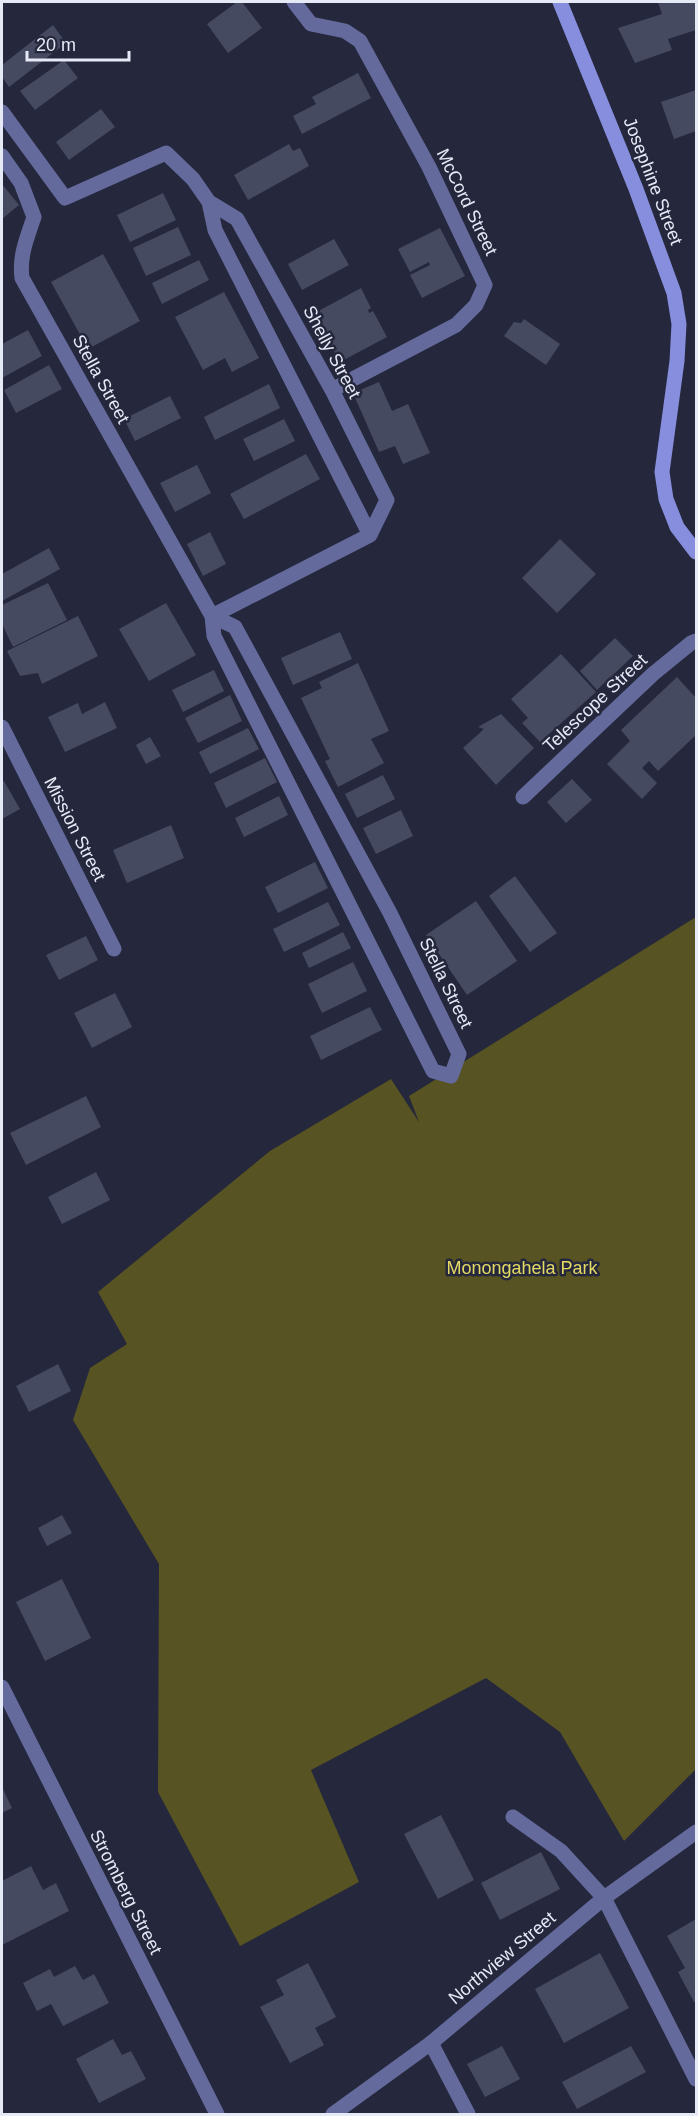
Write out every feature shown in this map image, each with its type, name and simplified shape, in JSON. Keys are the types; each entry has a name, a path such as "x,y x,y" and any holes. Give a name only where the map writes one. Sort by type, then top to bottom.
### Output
{"street":[{"name":"McCord Street","path":"294,2 311,24 345,31 360,40 429,167 485,285 476,305 456,325 332,390"},
{"name":"Josephine Street","path":"560,2 636,189 674,293 678,324 677,361 663,472 666,499 677,527 696,552"},
{"name":"Shelly Street","path":"2,112 65,198 166,153 193,179 209,202 215,231 370,535"},
{"name":"Stella Street","path":"2,156 21,183 34,217 24,244 20,265 22,278 212,616 214,636 433,1071 451,1076 459,1054 390,913 235,627 212,616"},
{"name":"Shelly Street","path":"209,202 237,219 332,390 387,500 370,535"},
{"path":"212,616 370,535"},
{"name":"Telescope Street","path":"523,797 653,674 696,641"},
{"name":"Mission Street","path":"2,727 114,949"},
{"name":"Stromberg Street","path":"2,1687 217,2115"},
{"path":"513,1817 561,1851 604,1898 696,2079"},
{"name":"Northview Street","path":"333,2115 431,2043 604,1898 696,1832"},
{"path":"431,2043 468,2115"}],"green space":[{"name":"Monongahela Park","path":"696,917 696,1769 624,1841 560,1732 486,1678 311,1770 359,1882 240,1946 158,1792 159,1564 73,1420 90,1368 127,1344 98,1292 270,1151 391,1079 419,1122 409,1096"}],"building":[{"path":"237,2 242,2 262,28 228,53 207,24"},
{"path":"658,2 696,2 696,30 668,39 672,50 635,63 618,28 662,14"},
{"path":"53,25 66,43 9,87 2,77 2,65"},
{"path":"64,60 78,78 35,110 20,91"},
{"path":"358,73 371,98 302,134 293,116 316,104 312,97"},
{"path":"696,90 696,131 674,139 661,102"},
{"path":"101,109 115,127 69,160 56,142"},
{"path":"289,144 293,151 300,148 309,166 248,200 234,175"},
{"path":"2,184 19,205 2,219"},
{"path":"163,193 176,220 130,242 117,215"},
{"path":"178,227 191,255 146,276 133,248"},
{"path":"440,228 465,276 422,298 410,275 430,265 429,262 410,272 398,249"},
{"path":"334,239 349,265 302,290 288,264"},
{"path":"103,254 140,321 88,349 51,282"},
{"path":"199,260 209,280 162,304 152,283"},
{"path":"361,288 371,308 368,310 369,313 373,311 387,337 340,362 313,314"},
{"path":"224,292 259,358 232,372 225,358 203,370 175,317"},
{"path":"524,319 560,344 546,365 504,336 514,322 521,323"},
{"path":"28,330 42,356 2,378 2,344"},
{"path":"49,365 62,389 16,413 4,390"},
{"path":"379,382 392,411 408,404 430,453 403,464 395,446 379,452 353,393"},
{"path":"269,384 280,408 215,440 204,417"},
{"path":"170,396 181,418 135,441 124,419"},
{"path":"284,419 295,441 254,461 243,439"},
{"path":"306,454 320,479 244,519 230,494"},
{"path":"197,465 211,493 175,512 160,483"},
{"path":"210,532 226,564 203,576 187,544"},
{"path":"560,539 596,574 557,613 522,578"},
{"path":"49,548 60,569 2,601 2,574"},
{"path":"48,583 67,620 13,647 2,624 2,605"},
{"path":"166,603 196,655 149,681 119,629"},
{"path":"78,616 98,656 42,684 38,673 20,676 7,651"},
{"path":"340,632 352,659 293,685 281,658"},
{"path":"615,638 633,656 597,690 580,671"},
{"path":"561,654 596,692 540,742 522,723 528,718 511,699"},
{"path":"358,663 389,731 371,739 384,763 338,787 325,761 330,759 301,698 322,688 319,682"},
{"path":"214,670 224,691 183,712 172,690"},
{"path":"677,677 696,698 696,735 658,771 649,761 642,768 657,783 642,799 607,764 630,741 621,730"},
{"path":"230,695 242,721 198,743 185,718"},
{"path":"105,702 117,728 65,752 48,717 78,703 82,714"},
{"path":"501,714 534,748 496,785 463,748 484,729 478,727"},
{"path":"248,728 259,749 210,774 199,752"},
{"path":"150,737 161,756 146,764 136,745"},
{"path":"265,758 277,782 226,808 214,783"},
{"path":"383,775 395,799 357,818 345,794"},
{"path":"572,779 592,800 566,823 547,802"},
{"path":"4,781 20,809 2,819 2,782"},
{"path":"279,796 288,815 244,837 235,818"},
{"path":"401,810 413,836 376,854 363,828"},
{"path":"171,825 184,858 127,883 113,850"},
{"path":"315,862 328,888 278,913 265,887"},
{"path":"515,876 557,933 530,952 489,896"},
{"path":"476,901 517,961 467,995 426,935"},
{"path":"328,902 340,925 284,952 273,929"},
{"path":"343,932 351,948 309,968 302,953"},
{"path":"86,936 98,960 59,980 46,955"},
{"path":"353,962 367,991 322,1013 308,984"},
{"path":"115,993 132,1027 92,1048 74,1013"},
{"path":"370,1007 382,1030 321,1060 310,1036"},
{"path":"86,1096 101,1127 26,1165 10,1133"},
{"path":"96,1172 110,1200 62,1224 48,1197"},
{"path":"58,1364 71,1391 29,1412 16,1386"},
{"path":"62,1515 72,1533 47,1546 38,1528"},
{"path":"62,1579 91,1638 45,1661 16,1602"},
{"path":"2,1787 12,1808 2,1813"},
{"path":"441,1815 474,1880 438,1899 404,1834"},
{"path":"541,1852 560,1889 500,1920 481,1883"},
{"path":"31,1866 43,1890 56,1883 69,1911 2,1945 2,1881"},
{"path":"696,1919 696,2001 694,2002 678,1972 685,1968 667,1936"},
{"path":"600,1953 629,2008 564,2043 535,1989"},
{"path":"308,1963 336,2017 315,2028 324,2045 290,2063 260,2007 284,1995 276,1980"},
{"path":"75,1966 83,1980 94,1974 109,2003 63,2026 51,2004 37,2011 23,1983 50,1969 54,1977"},
{"path":"113,2039 122,2055 131,2051 146,2079 99,2103 76,2059"},
{"path":"502,2046 520,2079 485,2097 467,2064"},
{"path":"631,2046 646,2072 577,2109 562,2082"}]}
